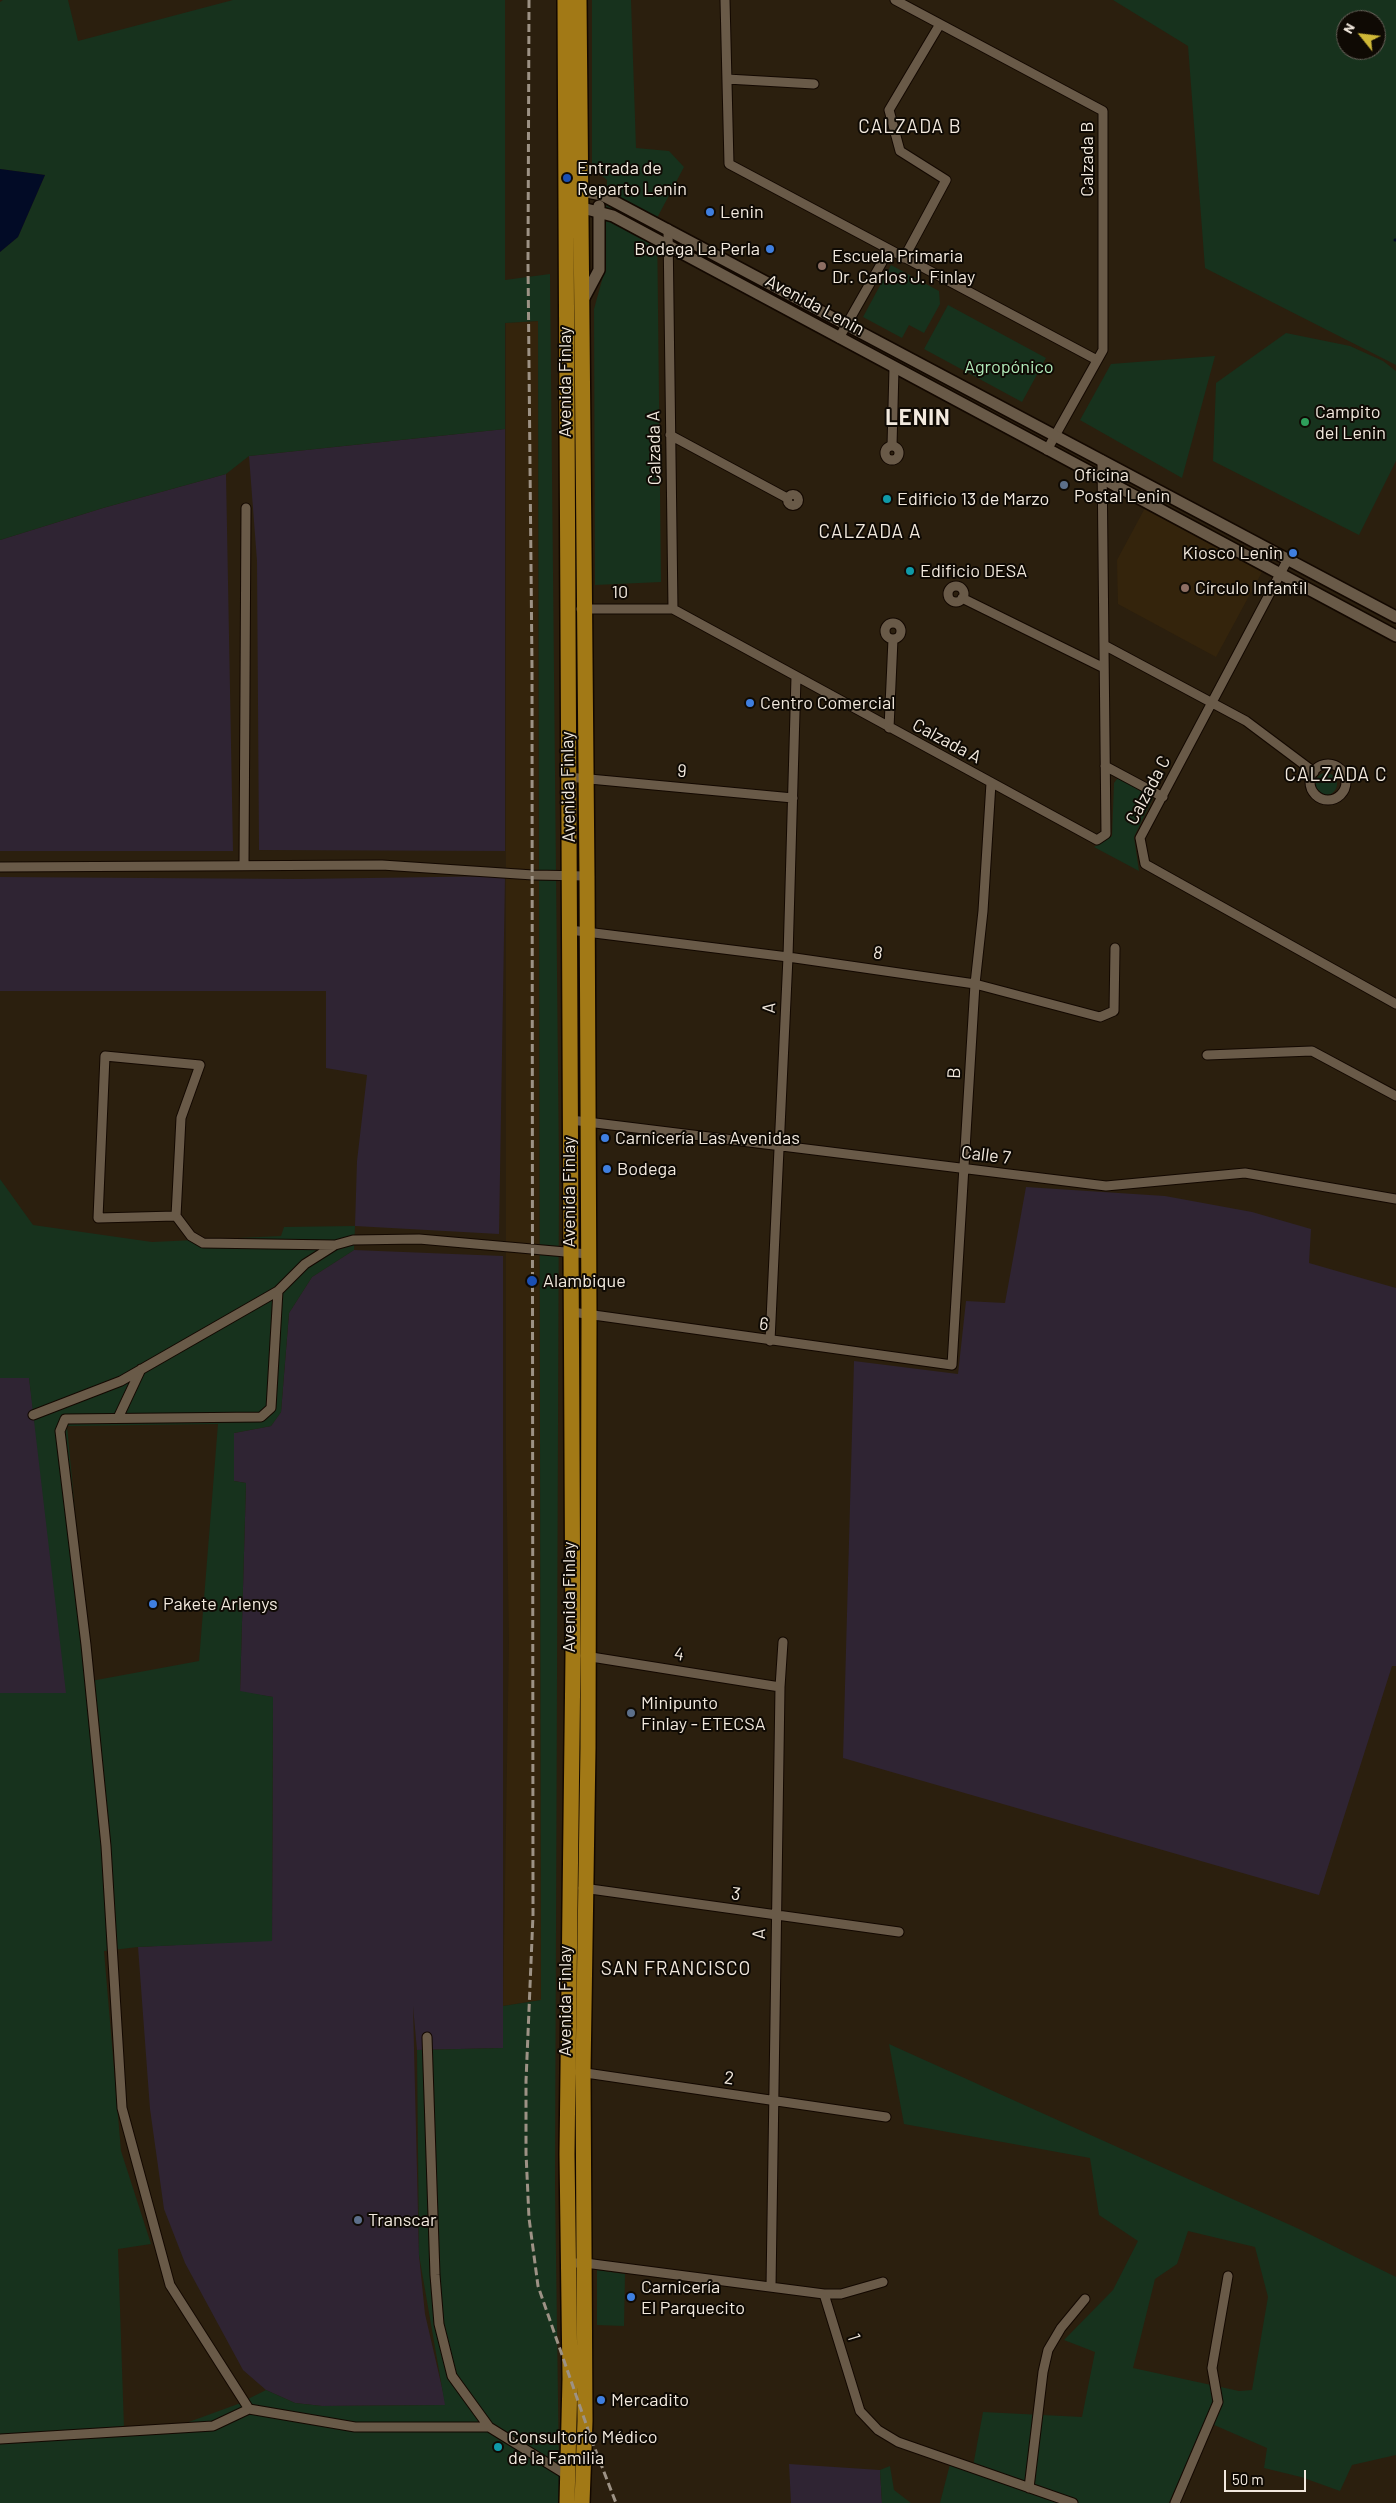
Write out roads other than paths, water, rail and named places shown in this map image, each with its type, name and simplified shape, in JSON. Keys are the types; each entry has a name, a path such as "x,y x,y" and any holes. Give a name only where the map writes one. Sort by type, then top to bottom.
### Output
{"highway":[{"name":"Avenida Finlay","path":"565,0 572,1312 585,1888 583,2073 586,2263 585,2421 582,2503"},
{"name":"Avenida Finlay","path":"566,2503 570,2379 568,2263 569,1886 581,1655 588,1316 588,932 579,0"}],"street":[{"path":"725,0 729,164 1097,360"},
{"name":"Calzada B","path":"895,0 1103,111 1103,350 1047,450"},
{"path":"904,258 946,180 900,151 889,110 940,24"},
{"path":"727,79 814,84"},
{"path":"567,202 582,191"},
{"name":"Avenida Lenin","path":"582,191 599,194 668,229 846,326 1055,435 1396,618"},
{"path":"583,300 599,270 599,194"},
{"name":"Avenida Lenin","path":"567,202 613,216 1396,636"},
{"name":"Calzada A","path":"668,229 673,609 1097,840 1106,834 1102,460"},
{"path":"839,338 889,250"},
{"path":"892,446 894,368"},
{"path":"670,435 787,498"},
{"path":"244,864 246,508"},
{"name":"Calzada C","path":"1288,559 1213,705 1140,838 1145,864 1396,1004"},
{"path":"962,598 1104,668"},
{"name":"10","path":"567,609 673,609"},
{"path":"889,728 893,638"},
{"path":"1104,645 1246,722 1314,772"},
{"name":"A","path":"770,1341 788,957 796,677"},
{"path":"1324,765 1336,766 1344,775 1345,787 1333,799 1317,797 1311,788 1311,777 1314,772 1324,765"},
{"path":"1105,766 1163,797"},
{"name":"9","path":"568,777 793,798"},
{"name":"B","path":"952,1365 975,984 983,911 991,783"},
{"path":"0,867 96,868 244,864 382,865 587,876"},
{"name":"8","path":"570,930 788,957 975,984 1100,1017 1114,1011 1115,948"},
{"path":"1207,1055 1312,1051 1396,1096"},
{"path":"176,1216 98,1218 105,1056 200,1065 181,1118 176,1216 191,1236 203,1242 335,1245"},
{"name":"Calle 7","path":"571,1120 1106,1186 1244,1173 1396,1199"},
{"path":"34,1415 121,1381 278,1291 305,1264 335,1245 353,1240 419,1238 588,1254"},
{"path":"249,2408 170,2285 122,2108 106,1846 86,1645 60,1431 65,1419 261,1417 271,1408 278,1291"},
{"name":"6","path":"572,1312 588,1316 952,1365"},
{"path":"118,1418 141,1369"},
{"name":"A","path":"771,2287 780,1687 783,1642"},
{"name":"4","path":"581,1655 780,1687"},
{"name":"3","path":"569,1886 899,1932"},
{"path":"427,2037 434,2265 439,2324 452,2376 489,2427 582,2484"},
{"name":"2","path":"568,2071 886,2117"},
{"path":"568,2263 586,2263 824,2294 841,2294 883,2282"},
{"path":"1175,2503 1218,2402 1212,2368 1228,2276"},
{"name":"1","path":"824,2294 860,2411 878,2430 898,2442 1073,2503"},
{"path":"1029,2488 1043,2372 1048,2350 1061,2328 1085,2299"},
{"path":"0,2439 213,2426 249,2408 355,2428 489,2427"}],"water":[{"path":"0,169 45,175 18,237 0,252"}],"railway":[{"path":"529,0 528,263 532,667 533,1915 526,2081 526,2153 529,2218 538,2286 592,2441 616,2503"}],"place":[{"name":"Entrada de Reparto Lenin","path":"567,178"},
{"name":"Lenin","path":"710,212"},
{"name":"Bodega La Perla","path":"770,249"},
{"name":"Escuela Primaria Dr. Carlos J. Finlay","path":"822,266"},
{"name":"Campito del Lenin","path":"1305,422"},
{"name":"Oficina Postal Lenin","path":"1064,485"},
{"name":"Edificio 13 de Marzo","path":"887,499"},
{"name":"Kiosco Lenin","path":"1293,553"},
{"name":"Edificio DESA","path":"910,571"},
{"name":"Círculo Infantil","path":"1185,588"},
{"name":"Centro Comercial","path":"750,703"},
{"name":"Carnicería Las Avenidas","path":"605,1138"},
{"name":"Bodega","path":"607,1169"},
{"name":"Alambique","path":"532,1281"},
{"name":"Pakete Arlenys","path":"153,1604"},
{"name":"Minipunto Finlay - ETECSA","path":"631,1713"},
{"name":"Transcar","path":"358,2220"},
{"name":"Carnicería El Parquecito","path":"631,2297"},
{"name":"Mercadito","path":"601,2400"},
{"name":"Consultorio Médico de la Familia","path":"498,2447"}],"district":[{"name":"CALZADA B","path":"910,127"},
{"name":"LENIN","path":"918,418"},
{"name":"CALZADA A","path":"870,532"},
{"name":"CALZADA C","path":"1336,775"},
{"name":"SAN FRANCISCO","path":"676,1969"}],"park label":[{"name":"Agropónico","path":"1009,367"}]}
